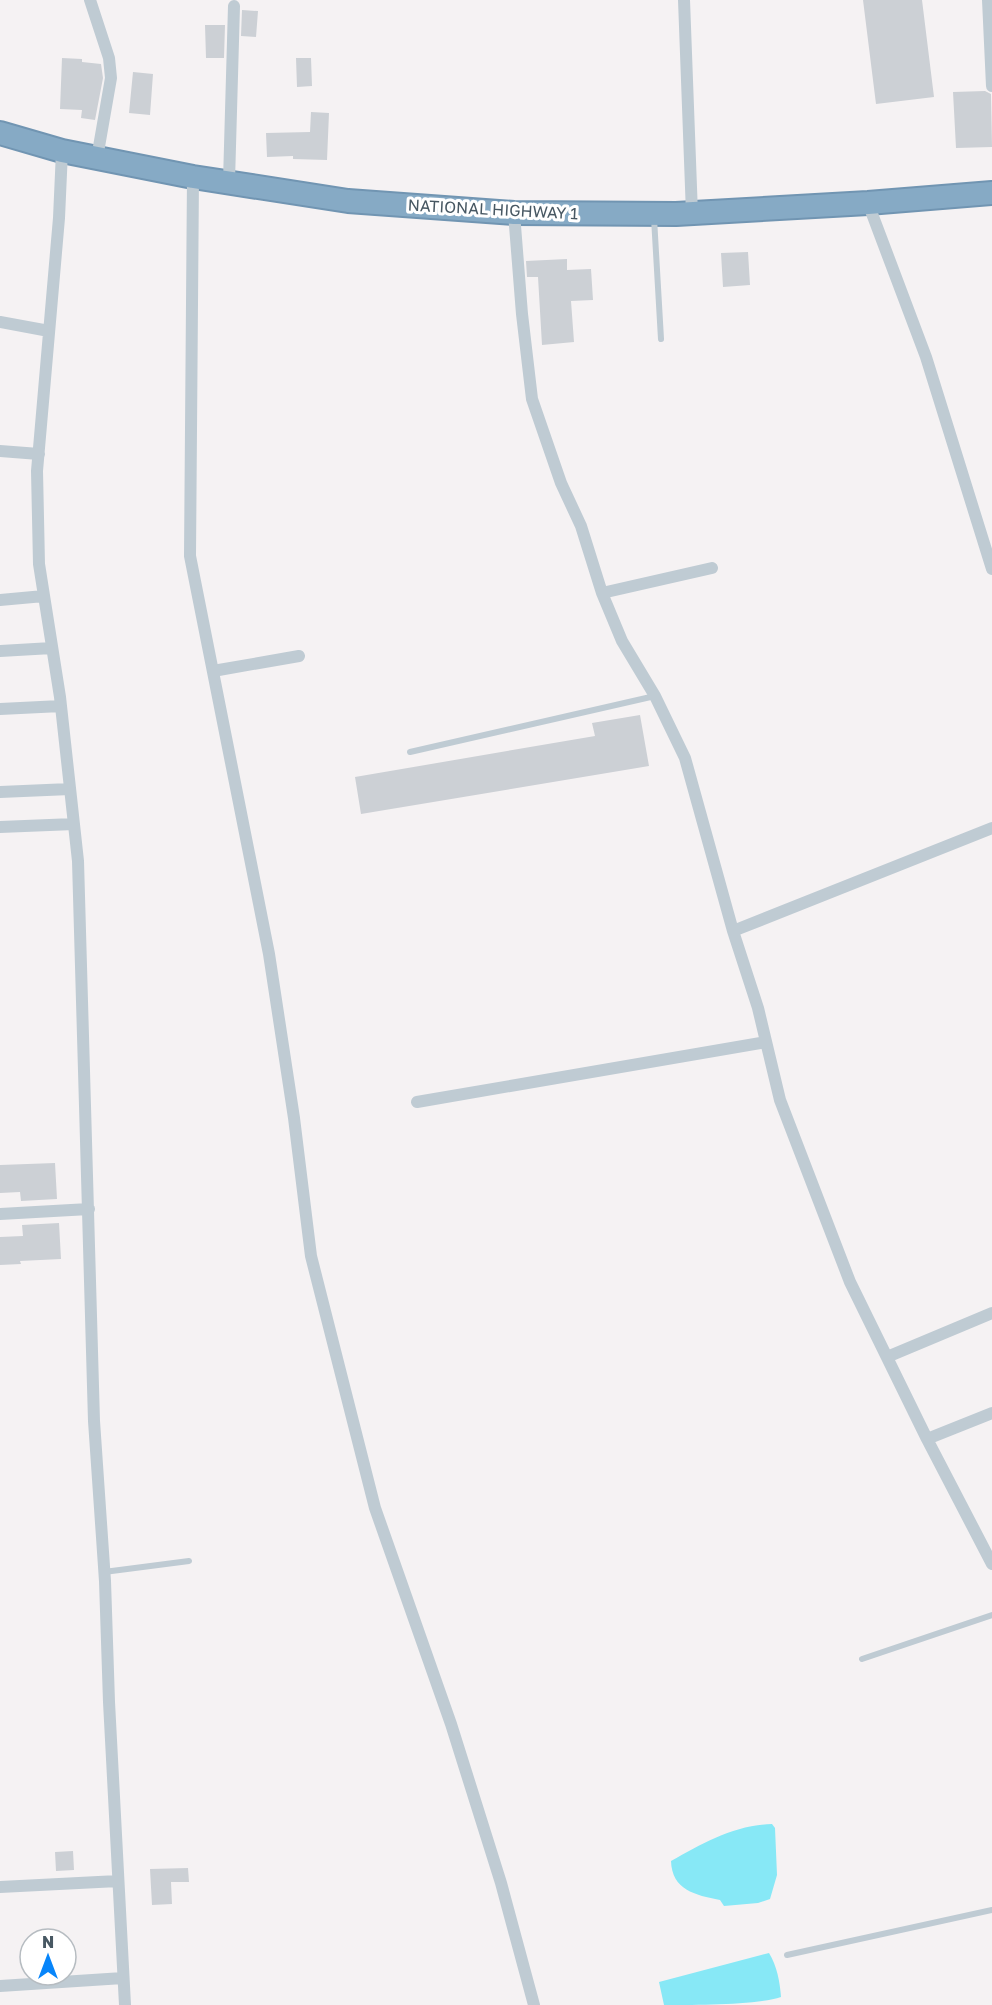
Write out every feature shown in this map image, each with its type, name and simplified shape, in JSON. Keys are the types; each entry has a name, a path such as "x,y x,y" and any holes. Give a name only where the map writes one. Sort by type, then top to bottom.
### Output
{"highway":[{"name":"NATIONAL HIGHWAY 1","path":"0,134 62,151 193,177 348,201 514,213 692,213 992,193"}],"street":[{"path":"90,0 109,58 111,78 97,158"},
{"path":"684,0 692,213"},
{"path":"988,0 992,86"},
{"path":"229,182 234,6"},
{"path":"62,151 59,218 39,454 39,564 61,706 78,861 94,1421 104,1572 125,2005"},
{"path":"193,177 190,556 269,954 294,1118 311,1256 375,1508 452,1724 501,1883 534,2005"},
{"path":"868,203 926,357 992,569"},
{"path":"514,213 532,399 561,483 581,526 602,593 622,640 655,696 685,758 733,931 758,1008 780,1100 850,1282 927,1439 991,1561"},
{"path":"0,322 49,332"},
{"path":"0,451 39,454"},
{"path":"602,593 712,568"},
{"path":"0,600 44,596"},
{"path":"0,651 52,648"},
{"path":"213,671 299,656"},
{"path":"0,709 61,706"},
{"path":"0,792 70,789"},
{"path":"0,827 74,824"},
{"path":"733,931 992,828"},
{"path":"417,1102 766,1042"},
{"path":"0,1214 88,1209"},
{"path":"887,1357 992,1313"},
{"path":"927,1439 992,1413"},
{"path":"0,1887 118,1881"},
{"path":"0,1986 123,1978"}],"lane":[{"path":"653,214 661,339"},
{"path":"410,752 655,696"},
{"path":"104,1572 189,1561"},
{"path":"862,1659 992,1615"},
{"path":"787,1955 992,1910"}],"water":[{"path":"772,1824 775,1828 777,1875 770,1899 758,1903 724,1906 720,1900 686,1890 676,1879 671,1861 732,1831"},
{"path":"769,1953 778,1974 781,1997 741,2003 664,2005 659,1982"}],"building":[{"path":"863,0 922,0 934,97 876,104"},
{"path":"242,10 258,11 256,37 241,36"},
{"path":"205,25 225,25 224,58 206,58"},
{"path":"62,58 82,59 82,62 101,64 103,78 95,120 81,118 82,110 60,109"},
{"path":"296,58 311,58 312,86 297,87"},
{"path":"133,72 153,74 150,115 129,113"},
{"path":"985,91 991,94 992,147 956,148 953,92"},
{"path":"311,112 329,113 327,160 293,159 293,156 267,157 266,133 310,132"},
{"path":"748,252 750,285 723,287 721,253"},
{"path":"567,259 567,270 591,269 593,300 571,301 574,342 542,345 538,277 527,277 526,261"},
{"path":"640,715 649,766 361,814 355,777 595,736 592,723"},
{"path":"55,1163 57,1199 21,1201 20,1192 0,1193 0,1165"},
{"path":"59,1223 61,1259 20,1261 21,1264 0,1265 0,1237 23,1236 22,1225"},
{"path":"73,1851 74,1870 56,1871 55,1852"},
{"path":"188,1868 189,1882 171,1882 172,1904 152,1905 150,1869"}]}
